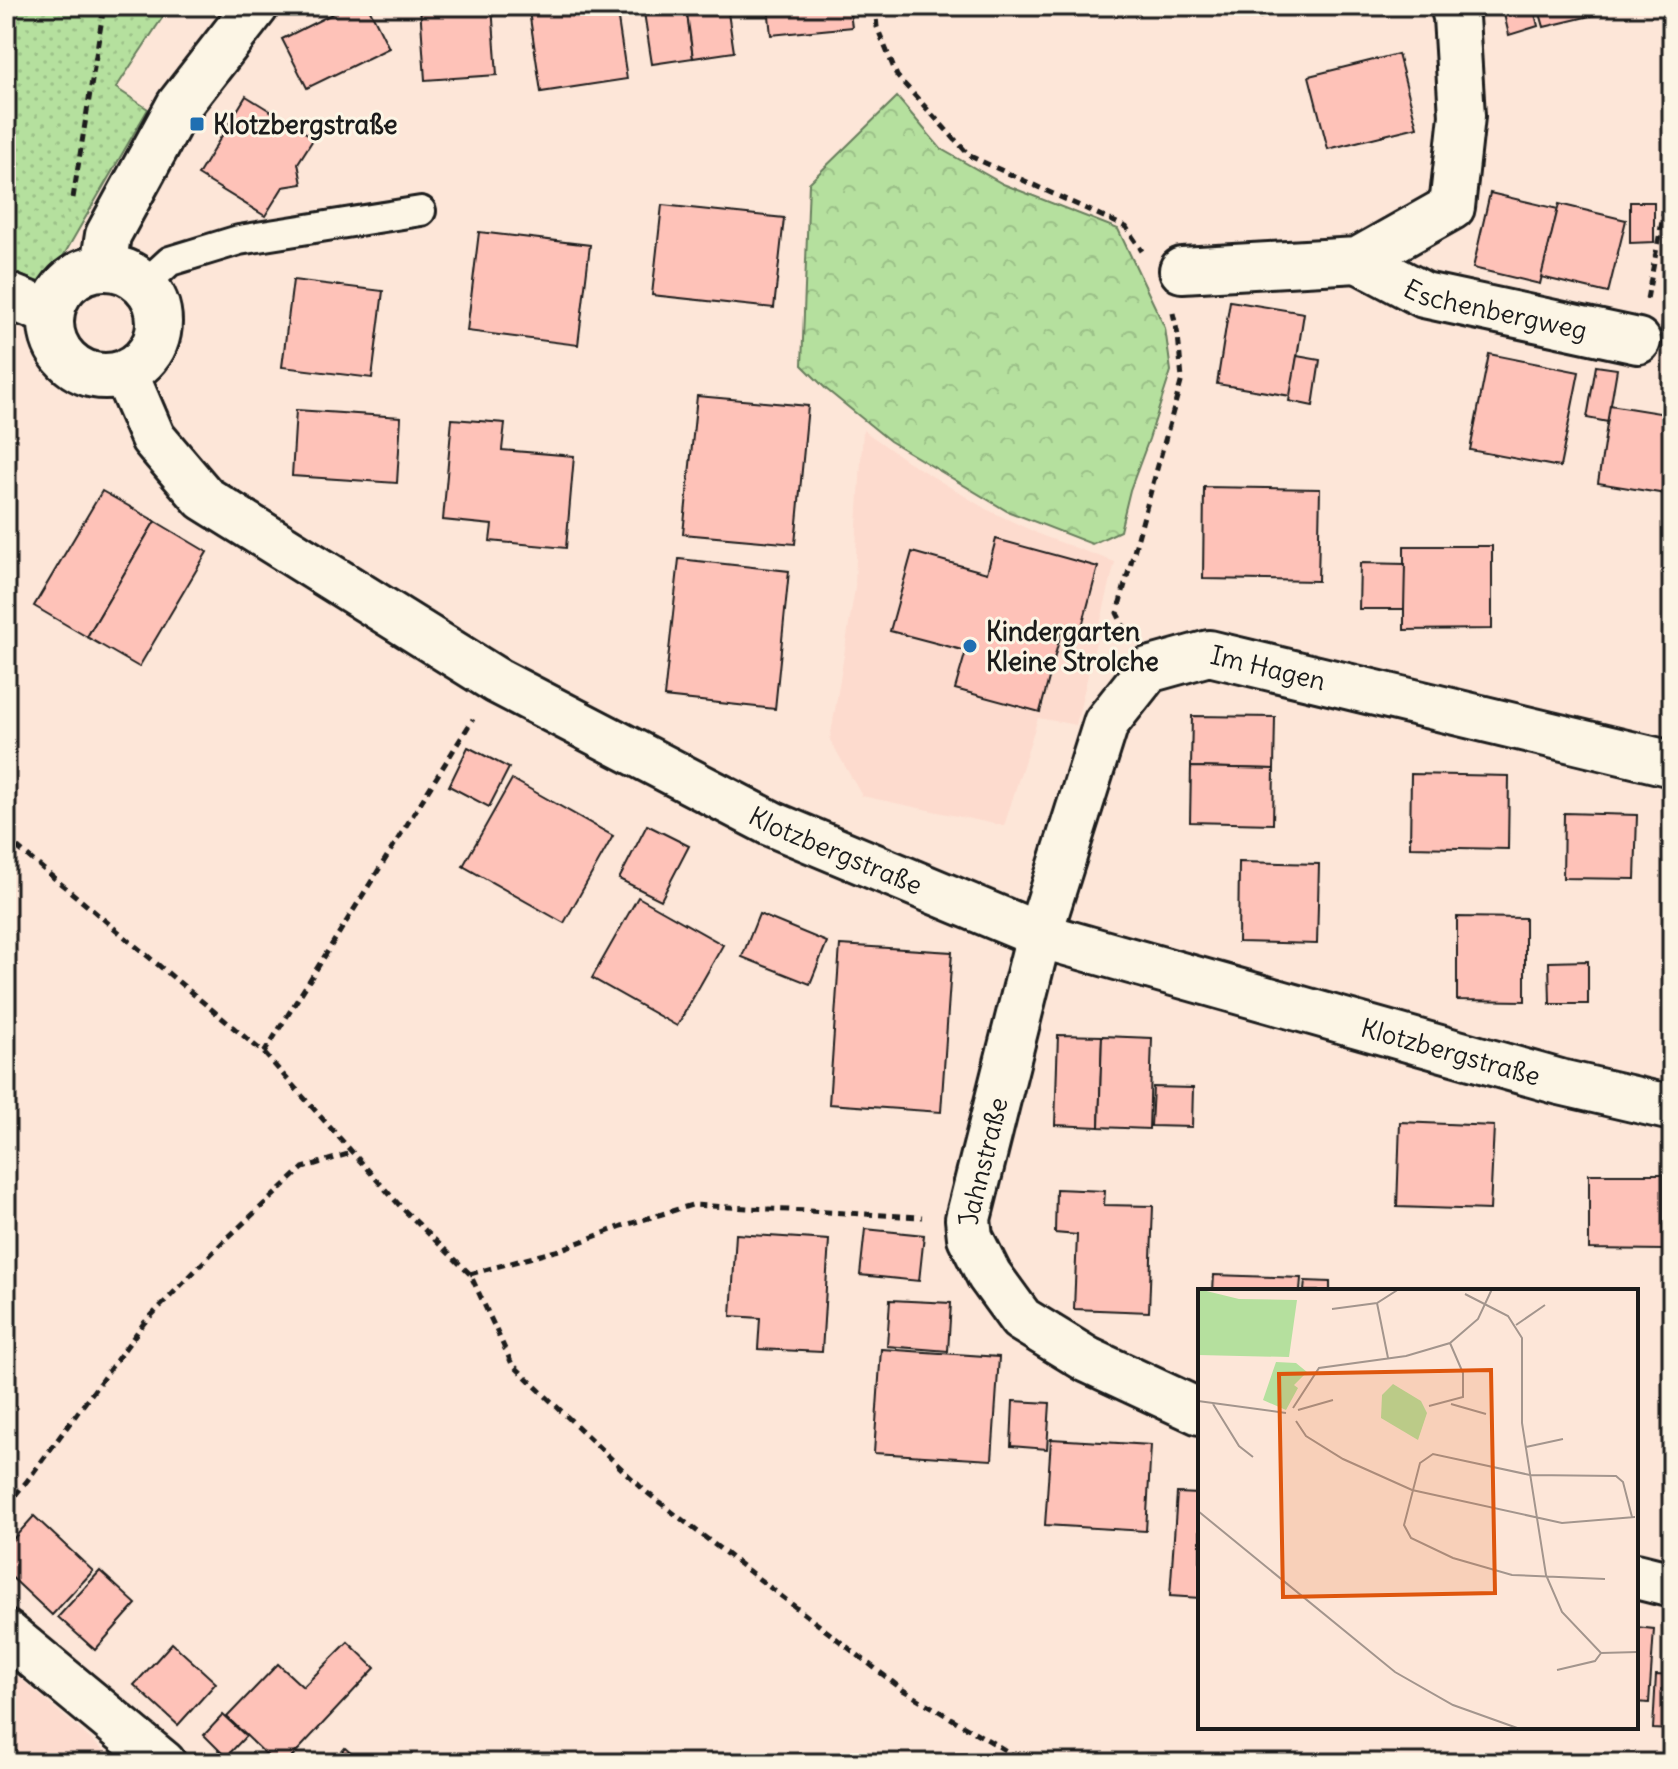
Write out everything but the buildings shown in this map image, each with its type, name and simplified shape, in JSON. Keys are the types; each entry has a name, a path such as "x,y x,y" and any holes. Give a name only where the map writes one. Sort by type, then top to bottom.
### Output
{"street":[{"path":"103,267 108,235 179,105 256,6"},
{"name":"Eschenbergweg","path":"1167,279 1358,260 1452,207 1462,116 1453,6"},
{"name":"Eschenbergweg","path":"1358,260 1424,295 1638,341"},
{"path":"103,267 119,269 145,284 154,297 159,314 159,332 153,349 141,363 125,373 110,376 94,375 66,360 56,347 51,313 57,295 69,281 103,267"},
{"path":"6,295 51,313"},
{"name":"Klotzbergstraße","path":"125,373 153,438 204,498 497,681 772,824 1039,935 1560,1082 1672,1108"},
{"name":"Im Hagen","path":"1148,670 1209,653 1672,764"},
{"path":"1039,935 1106,723 1148,670"},
{"name":"Jahnstraße","path":"1039,935 968,1219 970,1237 989,1275 1021,1319 1088,1360 1198,1411"},
{"path":"1638,1576 1672,1585"},
{"path":"6,1633 163,1763"}],"lane":[{"path":"145,284 170,261 239,240 421,211"}],"path":[{"path":"72,204 104,6"},
{"path":"875,6 877,27 897,76 970,156 1126,227 1167,279 1178,335 1182,379 1117,613 1148,670"},
{"path":"1638,341 1672,170"},
{"path":"264,1053 497,681"},
{"path":"6,838 264,1053 401,1207 470,1274 512,1364 645,1491 903,1690 1027,1763"},
{"path":"6,1506 144,1323 222,1243 303,1168 351,1153"},
{"path":"470,1274 559,1250 622,1226 692,1205 968,1219"}],"shaded area":[{"name":"Kindergarten Kleine Strolche","path":"863,430 986,509 1043,536 1115,562 1076,725 1038,718 1004,826 862,796 830,740 855,588"},
{"path":"6,1666 118,1763 6,1763"}],"green space":[{"path":"6,6 170,6 116,88 148,109 46,286 6,269"},
{"path":"897,97 941,149 1003,184 1118,229 1165,328 1171,371 1130,490 1120,531 1092,544 1007,511 890,441 826,389 802,365 809,183"}],"place":[{"name":"Klotzbergstraße","path":"197,124"},
{"name":"Kindergarten Kleine Strolche","path":"970,646"}]}
